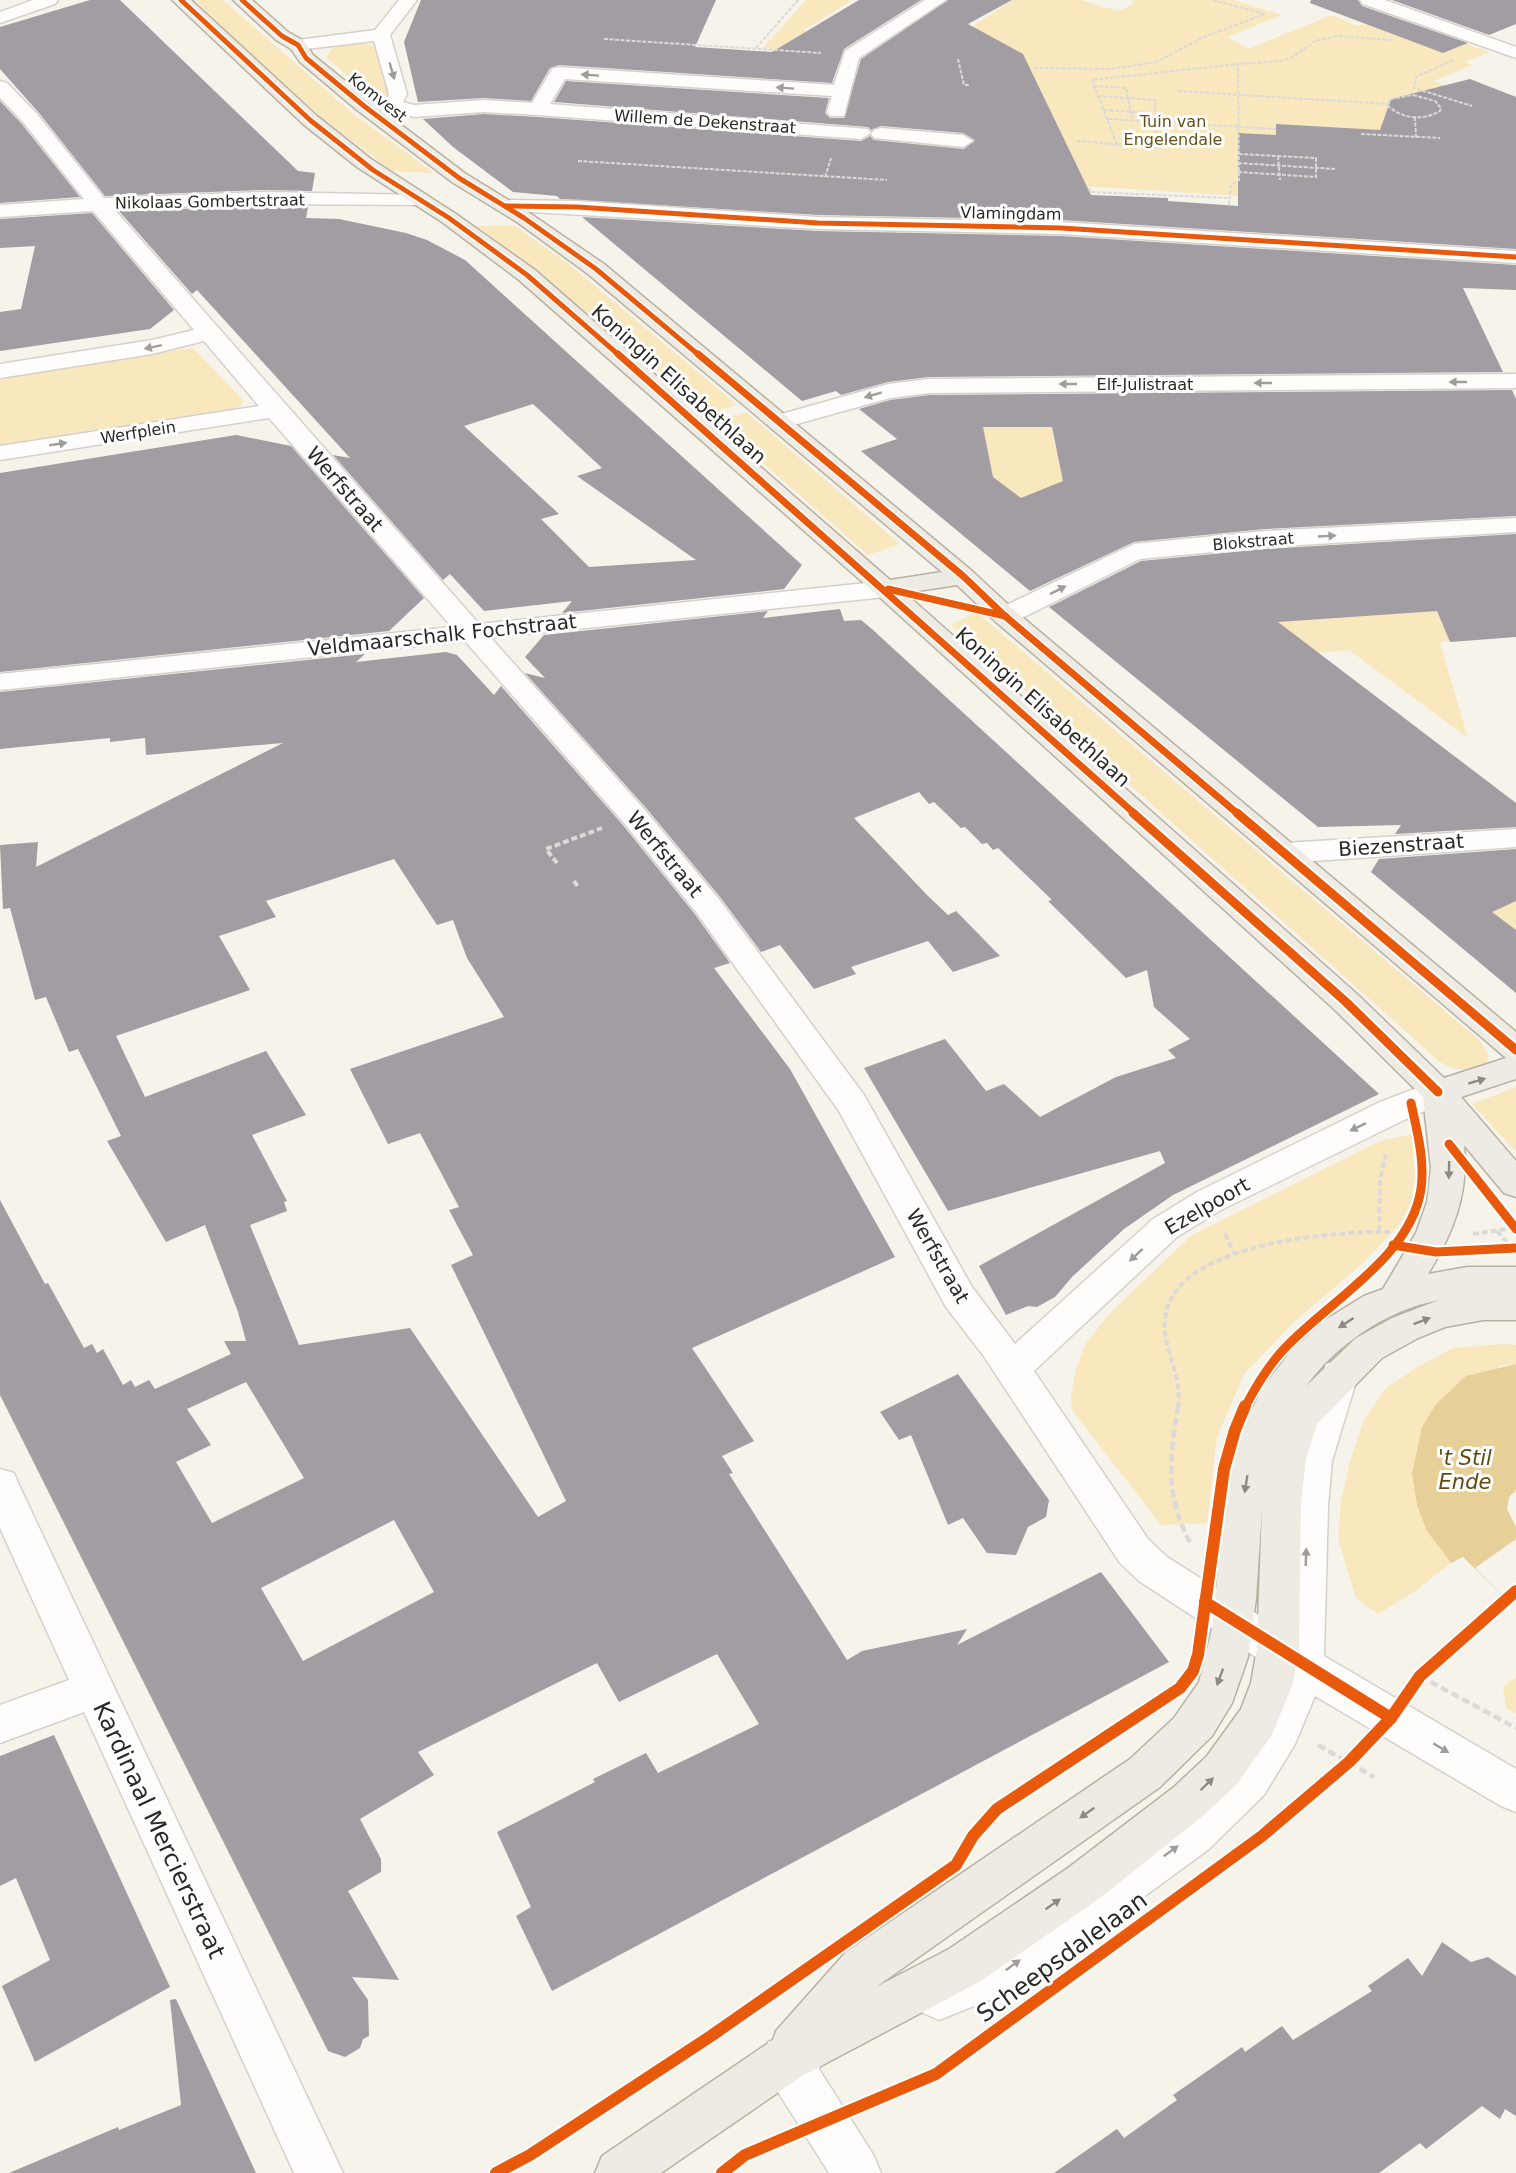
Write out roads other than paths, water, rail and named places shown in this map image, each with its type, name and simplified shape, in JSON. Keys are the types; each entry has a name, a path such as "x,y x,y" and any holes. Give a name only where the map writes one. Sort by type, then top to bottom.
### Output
{"main road":[{"path":"181,0 310,120 373,170 420,200 505,206"},
{"name":"Komvest","path":"242,0 282,36 298,45 306,58 364,106 459,178 505,206"},
{"name":"Koningin Elisabethlaan","path":"420,200 535,282 885,589 1346,1002 1438,1092 1516,1184"},
{"name":"Koningin Elisabethlaan","path":"505,206 596,269 963,576 1005,616 1516,1050"},
{"path":"885,589 963,576"},
{"path":"1398,1296 1443,1209 1449,1177 1449,1144 1438,1092 1516,1067"},
{"path":"619,2173 785,2059 862,1968 1145,1773 1179,1744 1211,1703 1225,1664 1232,1619 1245,1487 1254,1442 1276,1396 1304,1361 1336,1330 1365,1311 1398,1296 1436,1286 1473,1281 1515,1257"},
{"path":"1339,1375 1369,1348 1405,1328 1440,1314 1483,1306 1516,1306"}],"street":[{"path":"0,3 8,0"},
{"path":"0,18 49,0"},
{"path":"833,140 851,55 911,14 937,0"},
{"path":"1369,0 1516,53"},
{"path":"298,45 381,35 403,5"},
{"path":"381,35 399,94 392,105"},
{"name":"Willem de Dekenstraat","path":"538,109 559,73 843,92"},
{"name":"Werfstraat","path":"0,87 30,118 98,204 275,410 634,816 707,905 852,1104 959,1297 996,1345 1134,1551 1154,1569 1291,1657 1516,1792"},
{"name":"Willem de Dekenstraat","path":"364,106 392,105 414,111 483,106 538,109 833,140 861,133"},
{"path":"880,134 963,141"},
{"name":"Nikolaas Gombertstraat","path":"0,211 98,204 362,198 420,200"},
{"name":"Vlamingdam","path":"505,206 587,208 818,223 1201,230 1516,257"},
{"path":"1164,221 1201,230 1234,226"},
{"path":"0,371 152,347 210,333"},
{"name":"Elf-Julistraat","path":"779,422 888,391 929,386 1516,381"},
{"name":"Werfplein","path":"0,453 275,410"},
{"name":"Blokstraat","path":"1005,616 1134,552 1265,539 1516,525"},
{"name":"Veldmaarschalk Fochstraat","path":"0,682 885,589"},
{"name":"Biezenstraat","path":"1285,853 1516,838"},
{"name":"Ezelpoort","path":"1011,1370 1165,1228 1209,1201 1392,1111 1438,1092"},
{"path":"857,2173 785,2059 1005,1971 1194,1834 1249,1781 1280,1730 1295,1695 1291,1657 1313,1461 1339,1375"},
{"name":"Kardinaal Mercierstraat","path":"0,1485 93,1690 319,2173"},
{"path":"0,1724 93,1690"}],"water":[{"name":"'t Stil Ende","path":"1516,1364 1516,1490 1509,1497 1507,1509 1516,1527 1516,1609 1463,1557 1451,1563 1427,1531 1417,1505 1412,1474 1422,1427 1436,1404 1466,1376"}],"park label":[{"name":"Tuin van Engelendale","path":"1173,130"}]}
